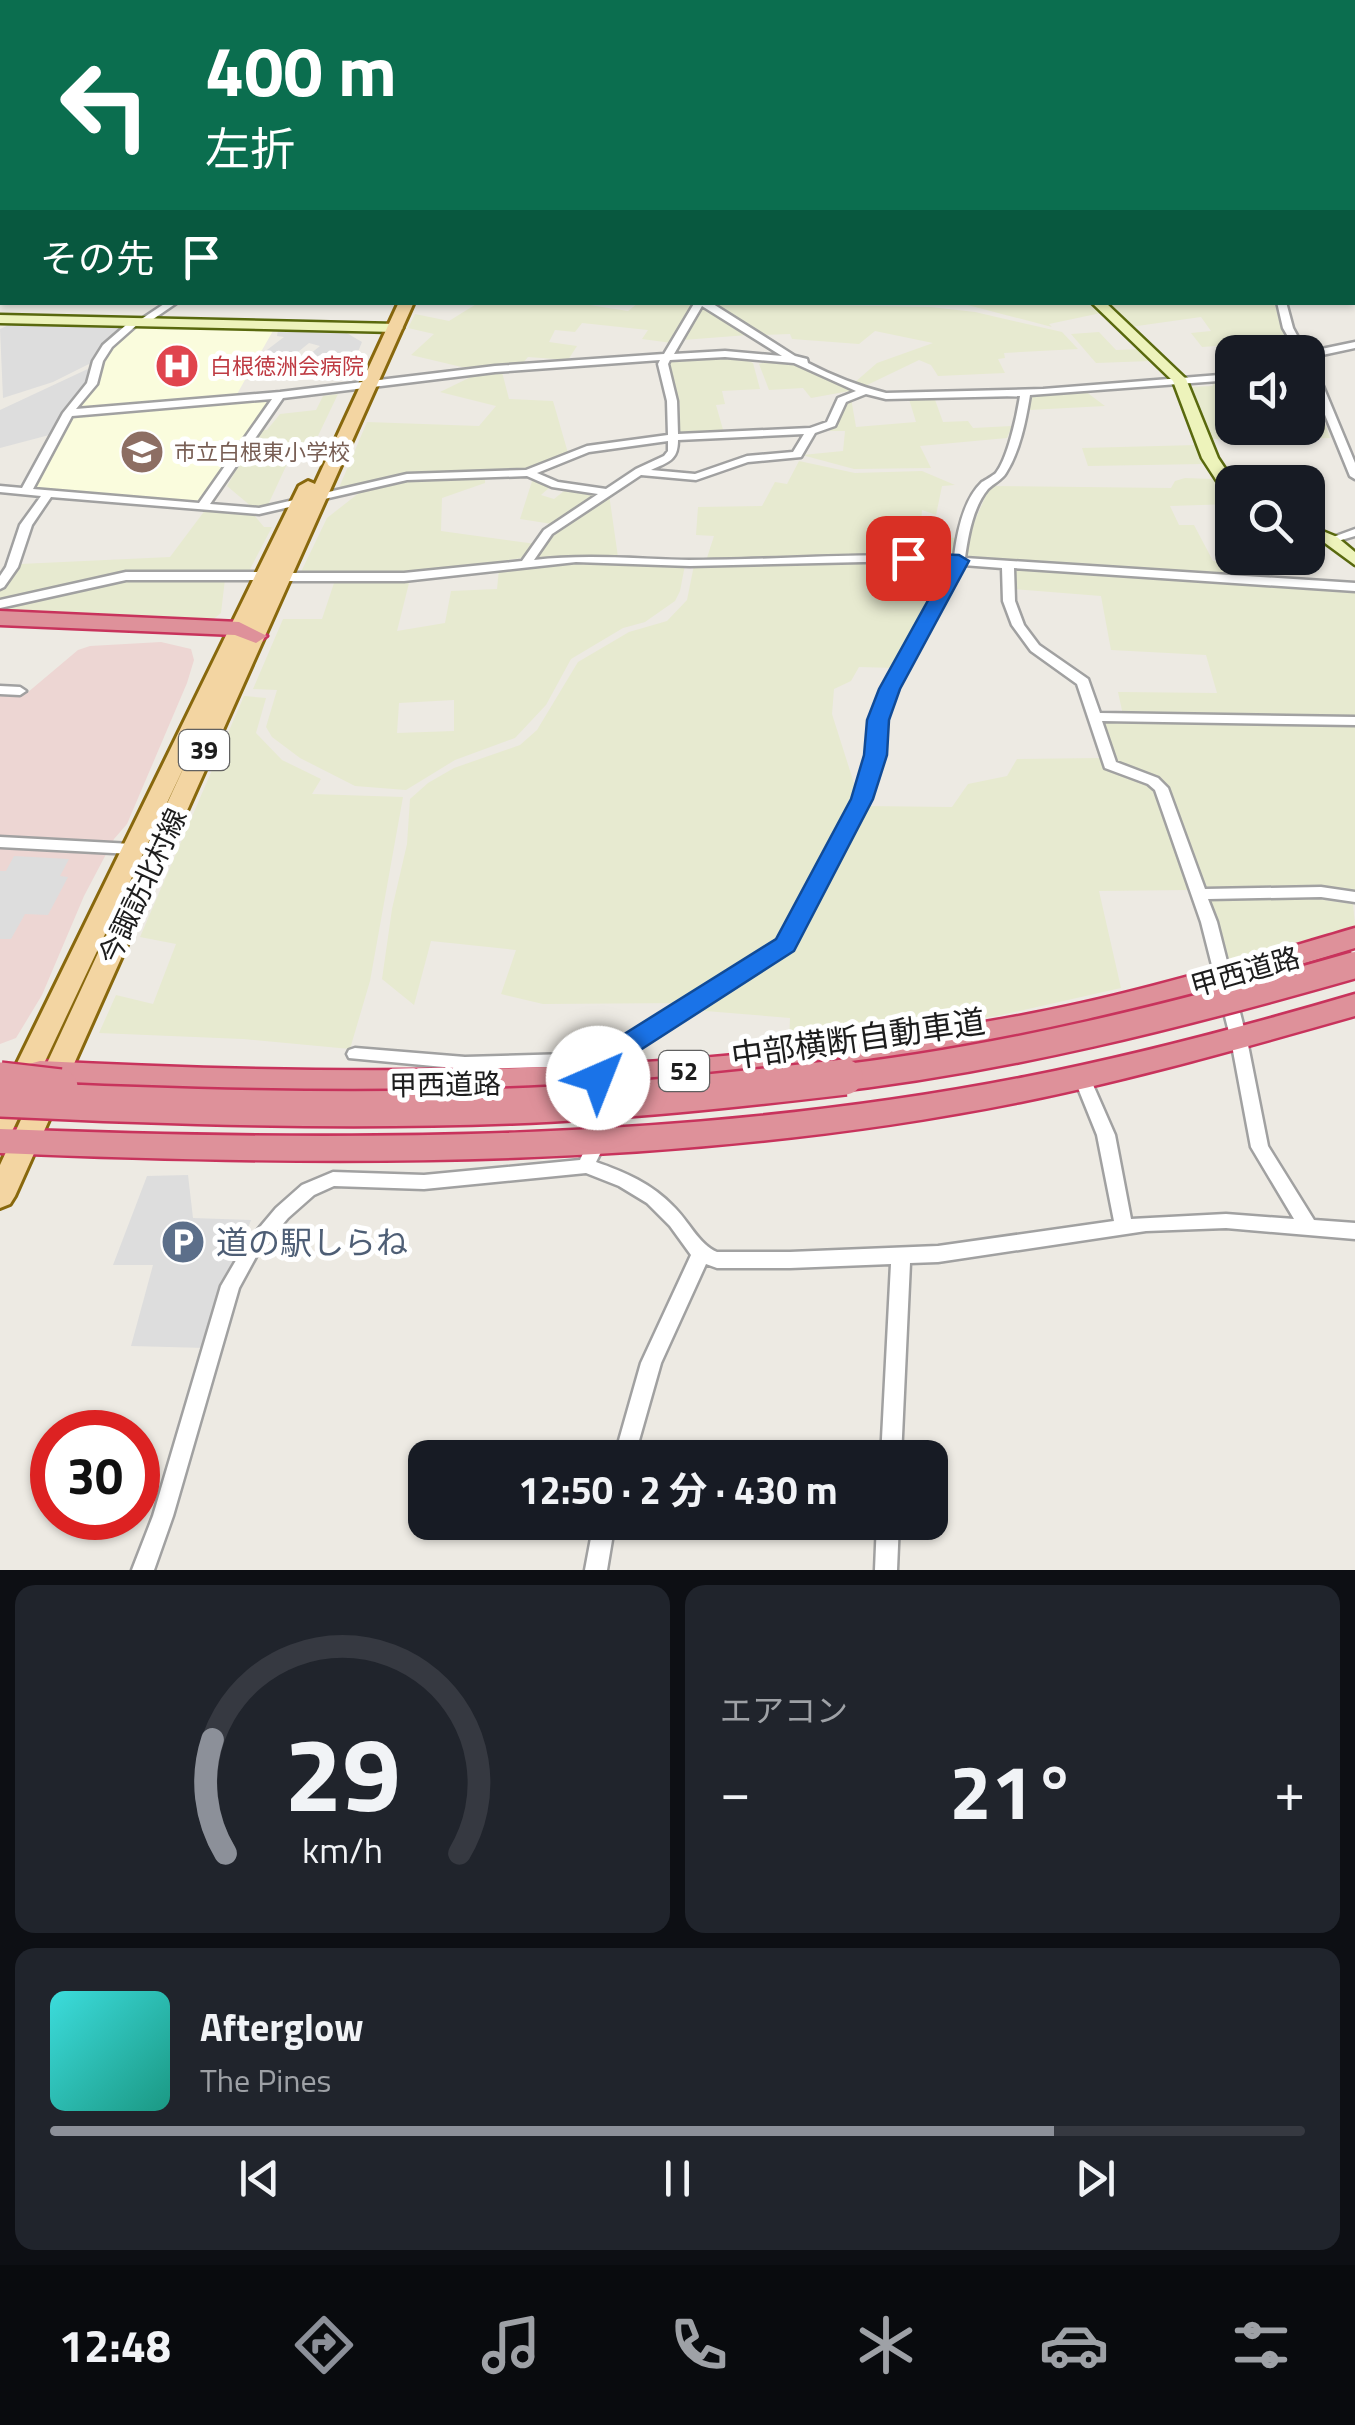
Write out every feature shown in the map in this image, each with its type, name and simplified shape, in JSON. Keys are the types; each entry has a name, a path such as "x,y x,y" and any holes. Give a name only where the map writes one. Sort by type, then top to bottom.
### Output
{"highway":[{"path":"0,618 242,635"},
{"path":"0,630 242,635"},
{"name":"甲西道路","path":"21,1073 348,1085 466,1085 602,1068 720,1068 946,1039 1067,1016 1223,978 1355,938"},
{"name":"中部横断自動車道","path":"0,1088 341,1101 458,1099 685,1086 797,1075 1105,1024 1355,954"},
{"name":"中部横断自動車道","path":"0,1100 361,1111 458,1110 688,1096 860,1077 1020,1050 1188,1014 1355,965"},
{"name":"52","path":"8,1137 327,1152 592,1154 1082,1078 1239,1040 1355,1005"},
{"path":"21,1073 117,1094"}],"main road":[{"name":"今諏訪北村線","path":"390,327 394,305"},
{"name":"今諏訪北村線","path":"0,1196 21,1073 274,576 390,327 405,305"},
{"name":"今諏訪北村線","path":"21,1073 242,635"}],"street":[{"path":"26,491 68,414 92,384 98,361 108,345 169,305"},
{"path":"527,562 548,532 604,492 668,458 675,438 663,364 699,305"},
{"path":"706,305 863,392 908,396 1026,392 1215,378"},
{"path":"1100,305 1179,379 1215,466"},
{"path":"1282,305 1292,335"},
{"path":"0,319 390,327"},
{"path":"1325,352 1355,345"},
{"path":"68,414 280,396 495,369 726,354 804,361"},
{"path":"0,489 245,512 426,474 528,472 587,449 675,438 811,431 830,424 842,400 863,392"},
{"path":"355,1054 450,1063 602,1068 785,944 862,799 876,755 878,720 890,689 959,561 961,542 986,484 997,479 1003,469 1018,436 1026,392"},
{"path":"203,506 280,396"},
{"path":"1325,407 1355,476"},
{"path":"639,472 696,477 747,459 797,455 811,431"},
{"path":"528,472 556,485 604,492"},
{"path":"0,585 26,524 48,493"},
{"path":"1331,540 1355,532"},
{"path":"1325,537 1355,560"},
{"path":"0,604 126,576 404,577 576,559 690,563 870,558 959,561 1355,586"},
{"path":"1008,566 1009,601 1026,638 1083,682 1110,764 1153,781 1160,788 1223,978 1260,1147 1308,1226"},
{"path":"0,690 20,691"},
{"path":"1096,718 1355,721"},
{"path":"0,842 132,849"},
{"path":"1198,894 1322,892 1355,896"},
{"path":"592,1154 602,1068"},
{"path":"1082,1078 1106,1135 1124,1227"},
{"path":"143,1570 163,1516 230,1286 250,1250 282,1213 308,1190 332,1179 424,1182 592,1154 664,1203 701,1254 718,1260 902,1256 1124,1227 1226,1221 1355,1231"},
{"path":"629,1440 651,1363 701,1254"},
{"path":"893,1440 902,1256"},
{"path":"596,1570 602,1540"},
{"path":"886,1570 887,1540"}],"shaded area":[{"path":"475,305 589,305 628,311 636,305 695,305 672,343 642,339 648,330 582,323 575,332 555,330 549,342 577,346 568,360 528,357 521,365 470,369 411,355 434,334 408,328 415,314 449,321"},
{"path":"703,305 748,335 683,340"},
{"path":"713,305 931,307 975,312 1062,332 1078,349 1004,353 1005,358 998,359 1005,373 938,376 931,365 919,360 863,387 854,383 877,363 933,343 875,331 859,344 792,339 790,334 759,335"},
{"path":"968,305 1092,305 1101,313 1049,324 1052,327"},
{"path":"1104,305 1275,305 1284,335 1215,335 1215,346 1202,347 1191,333 1211,331 1201,317 1130,327"},
{"path":"13,323 127,326 102,346 91,363 53,382 3,398 0,329"},
{"name":"白根徳洲会病院","path":"137,325 274,329 237,394 75,411 89,393 110,349"},
{"path":"278,330 345,332 362,342 353,364 305,358 320,346 309,343 293,356 263,353 284,337 277,336"},
{"path":"1099,332 1116,350 1140,349 1151,361 1096,363 1071,334"},
{"path":"738,357 753,363 760,389 722,391 725,404 716,405 724,433 682,433 678,430 680,405 668,362"},
{"path":"773,360 803,364 855,390 811,398 803,388 769,390 759,364"},
{"path":"92,367 89,383 53,434 0,448 0,410"},
{"path":"502,372 509,399 553,401 568,453 528,469 405,474 338,490 367,422 479,426 496,406 440,392 477,374"},
{"path":"1211,379 1215,379 1215,439 1209,439 1189,387 1213,386"},
{"path":"1081,388 1105,406 1029,410 1029,394"},
{"path":"338,394 306,461 287,464 267,507 252,507 227,486 259,430 267,430 280,414 316,410 323,396"},
{"path":"934,397 943,422 968,421 973,428 1012,426 1007,438 920,446 931,468 854,469 802,455 843,451 845,431 830,431 842,403 851,398 856,427 916,422 909,399"},
{"name":"市立白根東小学校","path":"260,398 269,404 203,505 26,491 68,413"},
{"path":"1197,445 1203,464 1088,466 1082,448"},
{"path":"799,461 855,473 922,471 955,485 942,486 936,515 922,510 920,535 955,538 954,558 909,556 911,534 867,529 870,556 706,561 714,536 696,535 698,507 762,506 775,482 787,484"},
{"path":"485,474 485,483 442,498 441,531 536,544 528,557 405,576 300,574 327,518 364,489 410,478"},
{"path":"533,478 550,487 541,495 554,499 564,491 596,494 552,524 520,519"},
{"path":"1185,478 1215,482 1215,505 1170,506 1179,525 1194,525 1215,561 1215,575 1274,575 1277,580 963,559 965,543 990,486 1171,488 1175,481"},
{"path":"609,494 618,557 537,559 552,534"},
{"path":"206,509 254,515 264,527 272,527 248,573 121,574 0,601 0,591 20,564 170,557"},
{"path":"888,560 954,564 896,668 859,667 851,681 834,689 832,714 858,796 780,941 685,1003 543,1004 501,994 516,950 431,941 414,1005 382,979 407,844 410,799 428,783 454,768 520,745 537,730 578,662 629,632 667,621 687,600 694,565"},
{"path":"593,561 685,565 675,601 645,622 623,628 571,659 546,705 515,738 455,760 406,790 355,786 300,758 272,737 266,727 277,690 253,689 283,619 322,619 335,580 410,579 397,631 445,623 451,591 497,589 499,569","holes":["454,700 454,731 397,733 399,703"]},
{"path":"1011,568 1355,590 1355,718 1123,715 1118,692 1217,693 1206,655 1111,650 1101,596 1013,589"},
{"path":"132,578 225,579 221,613 211,621 0,612 3,607"},
{"path":"161,642 191,649 194,660 187,683 127,824 114,839 84,896 42,995 16,1038 0,1044 0,694 27,693 78,650 90,646"},
{"path":"244,696 266,698 256,733 282,760 321,779 312,794 403,797 370,981 350,1049 243,1039 99,1033 116,995 153,1004 176,944 140,937"},
{"path":"1102,721 1355,725 1355,894 1202,890 1168,791 1154,776 1119,766 1112,759"},
{"path":"1100,758 1115,772 1148,782 1156,789 1189,890 1099,891 1121,988 997,1016 789,1043 790,1018 693,1010 791,948 864,806 952,807 968,784 1007,776 1017,759"},
{"path":"14,856 69,859 60,876 68,877 48,915 25,914 11,939 0,939 0,871 6,871"},
{"path":"1207,898 1317,899 1353,904 1355,926 1227,962"},
{"name":"道の駅しらね","path":"188,1175 193,1218 251,1220 206,1348 131,1346 153,1265 113,1265 147,1176"}],"place":[{"name":"白根徳洲会病院","path":"177,366"},
{"name":"市立白根東小学校","path":"142,452"},
{"name":"道の駅しらね","path":"183,1242"}],"route":[{"path":"598,1078 606,1059 785,944 862,799 876,755 878,720 890,689 959,561 908,558"}]}
